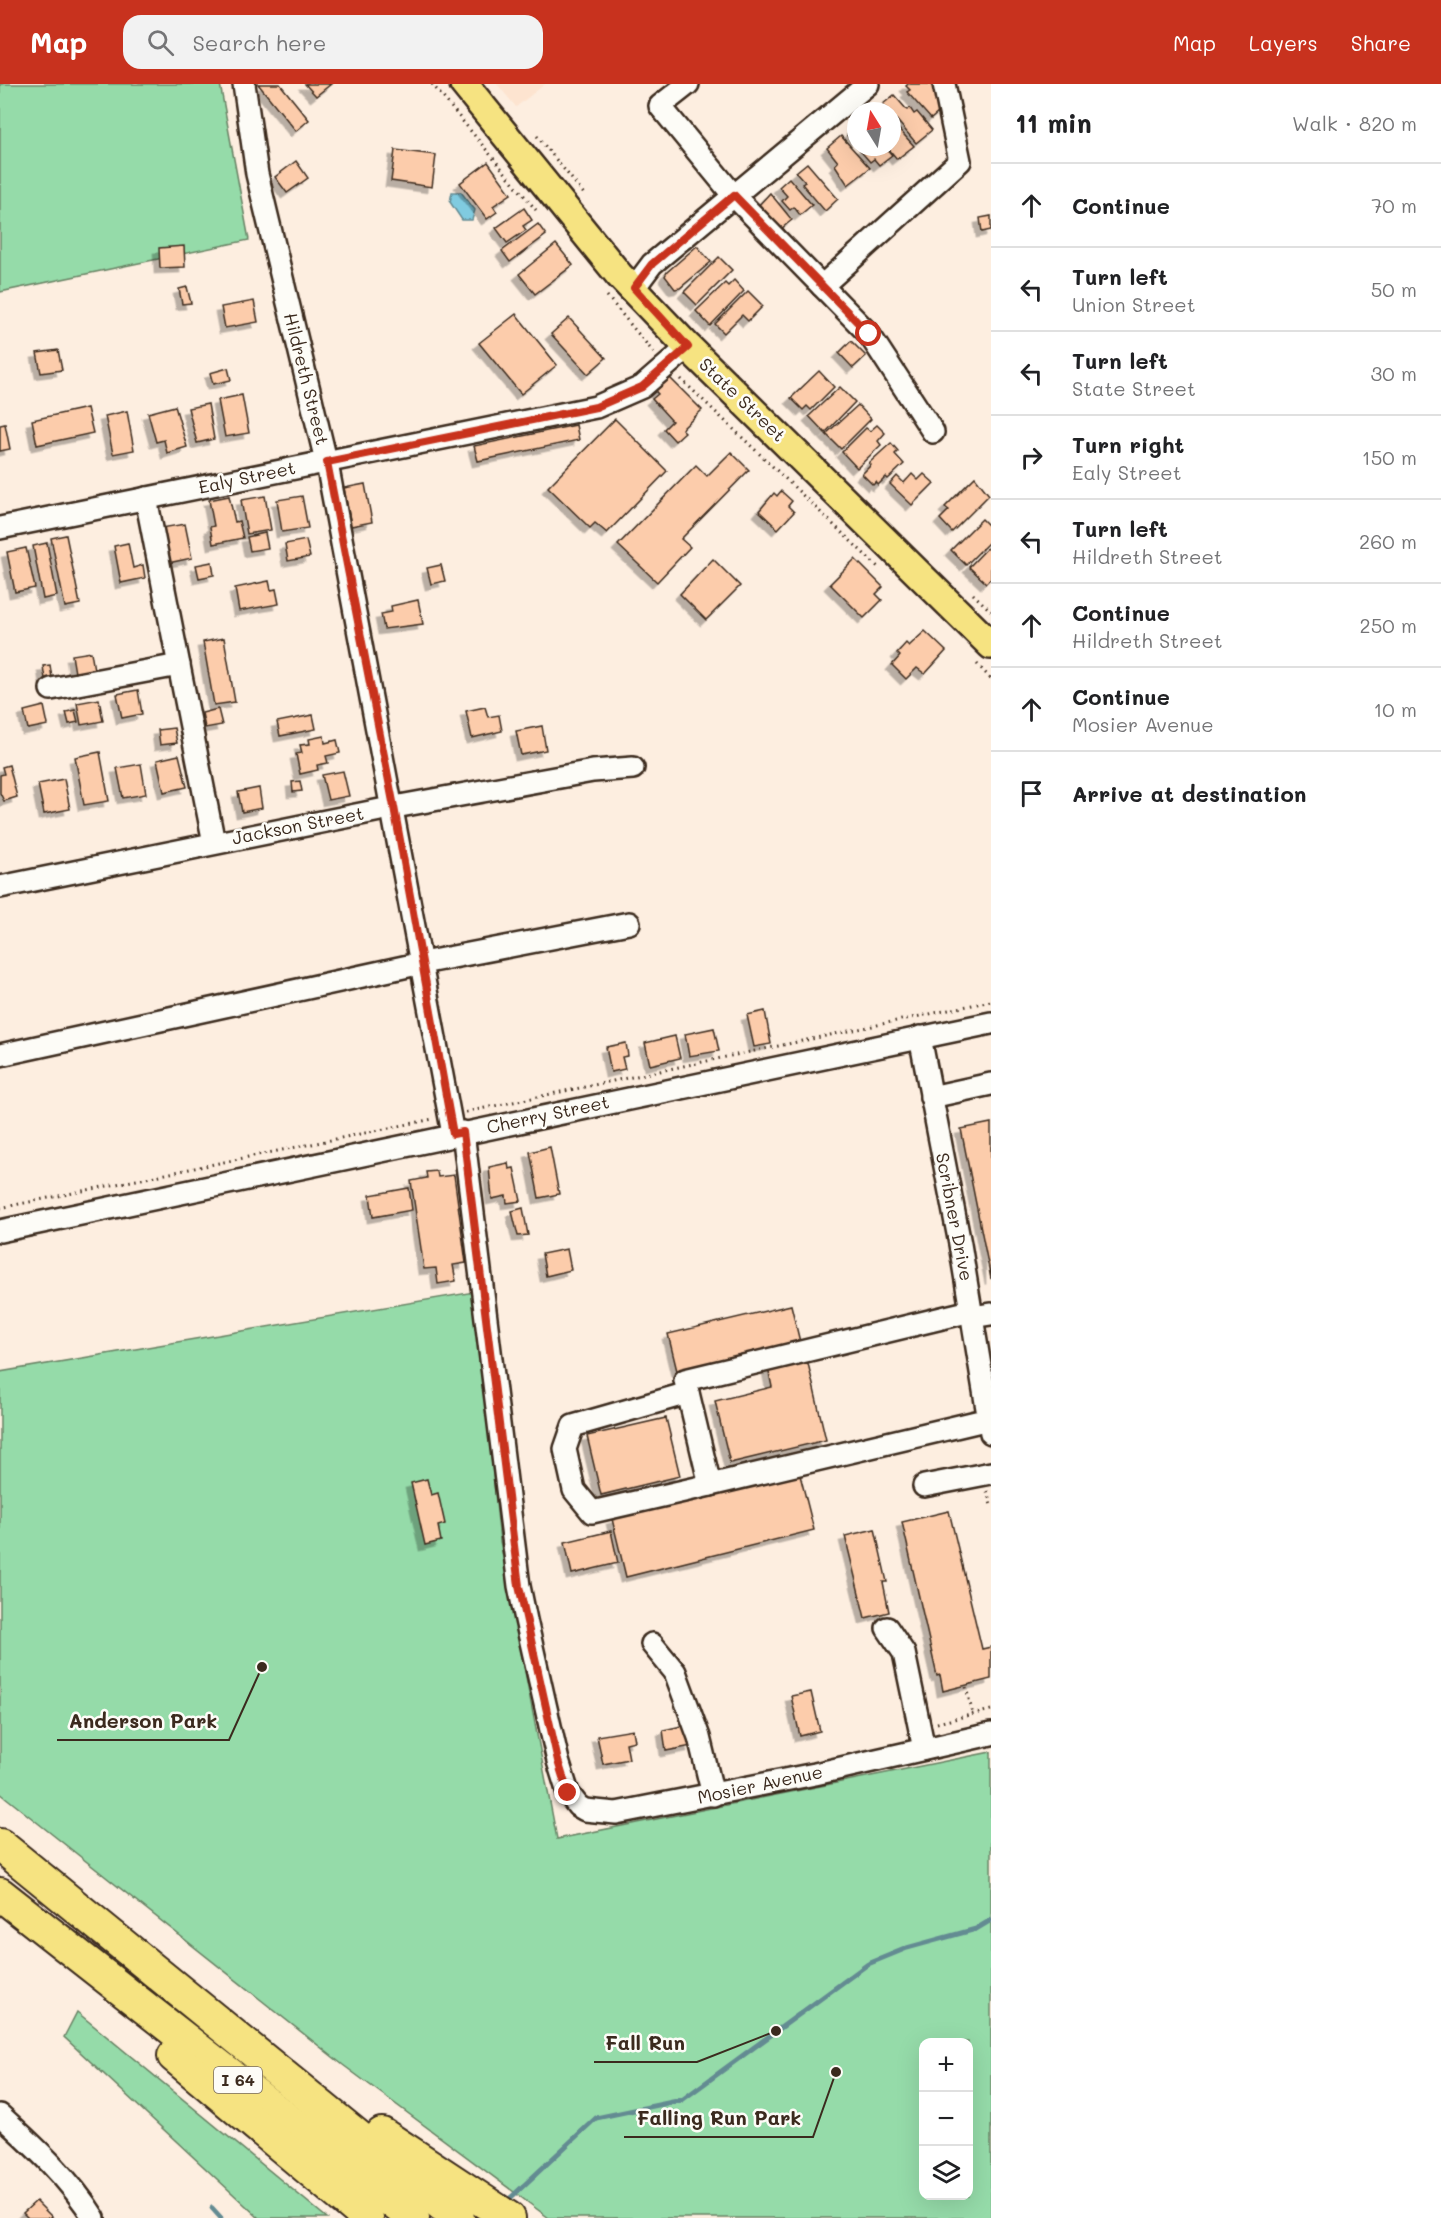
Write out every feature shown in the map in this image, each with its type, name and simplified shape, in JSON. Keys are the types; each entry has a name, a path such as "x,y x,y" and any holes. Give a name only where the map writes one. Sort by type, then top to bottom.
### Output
{"highway":[{"name":"I 64","path":"0,1845 238,2041 419,2204"},
{"name":"I 64","path":"0,1894 419,2204 458,2218"},
{"path":"63,1941 150,2036 367,2218"},
{"path":"238,2041 509,2218"},
{"path":"419,2204 453,2218"}],"main road":[{"name":"State Street","path":"464,84 618,274 634,288 688,347 991,645"}],"street":[{"name":"Hildreth Street","path":"244,84 257,174 327,462 455,1127 519,1586 558,1761"},
{"path":"688,84 660,106 734,195 869,334 933,432"},
{"path":"634,288 652,264 868,84"},
{"path":"822,286 960,161 944,84"},
{"name":"Ealy Street","path":"0,528 596,407 642,387 688,347"},
{"path":"146,498 214,843"},
{"path":"51,689 179,665"},
{"name":"Jackson Street","path":"0,887 394,807 593,771 633,768"},
{"path":"0,1055 422,963 629,923"},
{"name":"Cherry Street","path":"0,1231 455,1127 991,1023"},
{"name":"Scribner Drive","path":"920,1037 978,1314 990,1426"},
{"path":"931,1097 991,1084"},
{"path":"710,1485 685,1380 978,1314"},
{"path":"688,1393 573,1426 565,1449 574,1490 592,1512 990,1426"},
{"path":"924,1486 991,1473"},
{"path":"887,1628 904,1653 924,1749"},
{"path":"652,1644 675,1672 699,1737 714,1795"},
{"name":"Mosier Avenue","path":"558,1761 573,1800 578,1806 593,1812 616,1813 714,1795 991,1734"},
{"path":"0,2115 82,2199 94,2218"}],"path":[{"path":"536,135 590,202"},
{"path":"969,590 991,611"},
{"path":"0,1208 455,1127 991,1002"},
{"path":"966,1687 973,1715"},
{"path":"927,1725 991,1710"}],"shaded area":[{"path":"497,84 545,84 516,107"}],"green space":[{"path":"0,84 220,84 249,240 0,292"},
{"path":"474,1292 500,1541 557,1839 991,1752 991,2218 549,2218 343,2065 0,1793 0,1372"},
{"path":"77,2012 327,2218 259,2218 64,2037"}],"water":[{"path":"452,192 461,192 475,210 472,220 462,220 450,202"}],"building":[{"path":"258,84 280,84 309,120 296,131"},
{"path":"305,84 331,84 316,96"},
{"path":"908,84 932,84 947,105 931,119 907,92 910,90 906,86"},
{"path":"894,95 900,102 885,102"},
{"path":"901,103 907,110 910,108 914,114 917,112 932,130 916,143 901,125"},
{"path":"901,132 914,146 901,156"},
{"path":"841,136 847,143 847,156 859,156 870,168 848,185 835,165 838,162 827,148"},
{"path":"395,150 436,155 432,187 391,181"},
{"path":"865,156 891,156 879,165 874,159 870,162"},
{"path":"296,161 308,178 287,193 275,177"},
{"path":"488,162 511,194 493,206 497,212 487,219 460,183"},
{"path":"807,163 838,199 825,211 802,184 805,182 796,172"},
{"path":"789,178 812,205 800,215 794,207 790,210 782,201 787,196 779,187"},
{"path":"770,193 792,220 777,232 757,207"},
{"path":"524,208 532,220 523,226 526,230 507,243 496,228"},
{"path":"991,216 991,230 982,232 980,218"},
{"path":"538,224 546,235 510,262 502,251"},
{"path":"556,244 573,265 535,294 519,274"},
{"path":"184,246 185,267 160,268 159,248"},
{"path":"697,246 711,262 680,288 675,289 665,276 667,272"},
{"path":"719,257 732,270 697,305 684,292"},
{"path":"734,280 744,291 710,326 696,311 725,283 728,286"},
{"path":"187,287 191,303 182,304 179,289"},
{"path":"748,291 763,306 748,321 742,315 724,333 715,324"},
{"path":"254,301 258,322 225,328 221,307"},
{"path":"516,314 557,365 521,394 479,343"},
{"path":"569,318 606,358 588,374 551,334"},
{"path":"851,341 866,356 853,368 839,353"},
{"path":"58,350 62,370 41,373 37,353"},
{"path":"228,368 231,380 213,384 210,373"},
{"path":"819,371 834,387 811,410 807,406 803,410 791,398"},
{"path":"667,375 702,410 682,429 685,432 675,441 664,429 672,421 652,399 658,394 652,388"},
{"path":"840,387 855,402 825,433 809,416"},
{"path":"242,395 249,433 225,437 218,400"},
{"path":"208,404 214,439 197,443 188,408"},
{"path":"858,405 871,419 841,449 826,434"},
{"path":"175,406 187,447 167,453 164,440 156,442 148,413"},
{"path":"87,408 93,433 37,445 32,420"},
{"path":"127,411 134,450 113,454 105,416"},
{"path":"615,419 667,471 607,533 595,523 590,528 548,487"},
{"path":"5,424 10,449 0,451 0,425"},
{"path":"576,425 579,440 478,461 474,446"},
{"path":"877,425 885,433 878,441 881,445 857,468 842,452 866,428 870,431"},
{"path":"891,443 898,451 895,454 904,464 888,479 886,477 878,485 876,482 873,485 862,474 871,465 869,463"},
{"path":"731,452 749,470 681,539 690,547 657,582 618,545 696,465 707,476"},
{"path":"912,474 918,480 924,474 934,483 912,505 890,484 897,476 904,483"},
{"path":"975,477 989,495 952,532 940,519 949,510 945,507"},
{"path":"365,484 372,522 351,526 344,488"},
{"path":"781,491 792,501 788,506 794,512 778,529 759,511 774,493 777,496"},
{"path":"229,496 235,522 239,521 243,538 213,544 210,527 214,526 209,500"},
{"path":"265,496 271,530 247,534 241,500"},
{"path":"302,496 308,528 282,532 277,500"},
{"path":"982,519 991,528 991,540 966,565 951,550"},
{"path":"185,524 192,558 168,563 161,528"},
{"path":"265,533 268,548 250,551 247,537"},
{"path":"66,535 80,604 65,607 51,538"},
{"path":"306,540 310,557 288,561 285,544"},
{"path":"47,543 57,596 43,599 33,546"},
{"path":"128,543 133,568 143,565 145,578 121,583 114,546"},
{"path":"991,544 991,578 986,583 969,567"},
{"path":"26,548 35,588 15,592 7,552"},
{"path":"713,559 740,586 706,620 680,594"},
{"path":"855,559 883,587 876,594 882,600 864,618 830,584"},
{"path":"212,562 214,575 199,578 196,565"},
{"path":"441,565 445,581 431,584 427,568"},
{"path":"269,581 271,590 276,589 279,604 239,611 235,588"},
{"path":"418,600 423,624 384,629 381,614 392,612 391,606"},
{"path":"925,631 946,651 925,674 917,668 906,679 892,665 900,656 897,653 906,643 909,646"},
{"path":"224,638 235,702 214,705 203,642"},
{"path":"91,652 94,670 75,673 72,655"},
{"path":"50,665 52,678 45,679 43,666"},
{"path":"138,690 142,714 122,718 117,694"},
{"path":"99,699 103,721 81,725 77,703"},
{"path":"44,706 48,725 28,729 24,711"},
{"path":"485,707 488,717 499,715 502,731 472,738 466,711"},
{"path":"218,709 222,725 205,728 202,713"},
{"path":"75,710 78,722 69,724 66,712"},
{"path":"313,715 316,729 280,736 277,722"},
{"path":"542,726 546,750 521,755 516,731"},
{"path":"174,728 177,743 160,745 158,730"},
{"path":"324,736 325,743 337,740 340,753 326,756 328,763 317,765 318,770 300,774 296,754 302,753 300,745 310,744 309,739"},
{"path":"100,752 109,801 84,805 75,757"},
{"path":"179,755 187,787 164,792 157,760"},
{"path":"141,764 146,794 123,798 117,768"},
{"path":"9,765 17,797 4,801 0,793 0,775 4,774 2,767"},
{"path":"343,771 349,796 328,800 322,775"},
{"path":"64,779 70,809 44,814 38,784"},
{"path":"300,781 302,791 293,792 292,782"},
{"path":"259,788 262,808 242,812 238,792"},
{"path":"765,1011 771,1044 754,1047 747,1015"},
{"path":"714,1028 719,1051 689,1056 685,1034"},
{"path":"675,1036 680,1058 650,1065 645,1043"},
{"path":"626,1043 628,1056 622,1057 625,1069 611,1072 606,1047"},
{"path":"991,1123 991,1279 961,1129"},
{"path":"550,1147 559,1194 539,1198 530,1152"},
{"path":"508,1163 509,1169 514,1168 521,1201 507,1203 506,1196 492,1199 489,1167"},
{"path":"437,1171 438,1177 454,1175 466,1263 453,1265 456,1281 438,1284 436,1268 424,1269 411,1181 427,1178 426,1172"},
{"path":"409,1188 412,1210 373,1217 370,1195"},
{"path":"523,1208 528,1235 518,1236 512,1211"},
{"path":"567,1249 571,1270 546,1276 542,1254"},
{"path":"791,1305 800,1342 677,1371 668,1334"},
{"path":"807,1359 826,1440 730,1463 715,1401 772,1387 768,1368"},
{"path":"666,1418 680,1476 601,1495 587,1436"},
{"path":"799,1471 814,1530 626,1577 612,1519"},
{"path":"427,1479 431,1495 438,1493 445,1524 438,1526 441,1541 425,1545 411,1483"},
{"path":"949,1511 982,1649 991,1647 991,1679 943,1691 940,1675 937,1676 902,1522"},
{"path":"875,1529 887,1582 883,1582 889,1612 865,1618 845,1536"},
{"path":"611,1531 618,1563 572,1574 565,1542"},
{"path":"811,1692 820,1731 800,1736 791,1696"},
{"path":"687,1725 692,1746 666,1751 663,1730"},
{"path":"633,1730 635,1741 626,1743 629,1759 603,1764 597,1736"},
{"path":"36,2201 53,2218 28,2218 23,2213"}],"waterway":[{"path":"505,2203 596,2118 682,2100 868,1964 907,1948 976,1929 991,1920"},
{"path":"212,2208 221,2218"}],"place":[{"name":"Anderson Park","path":"262,1667"},
{"name":"Fall Run","path":"776,2031"},
{"name":"Falling Run Park","path":"836,2072"}],"route":[{"path":"568,1793 558,1761 519,1586 463,1132 453,1134 394,807 327,462 596,407 614,402 642,387 688,347 634,288 652,264 734,195 869,334"}]}
